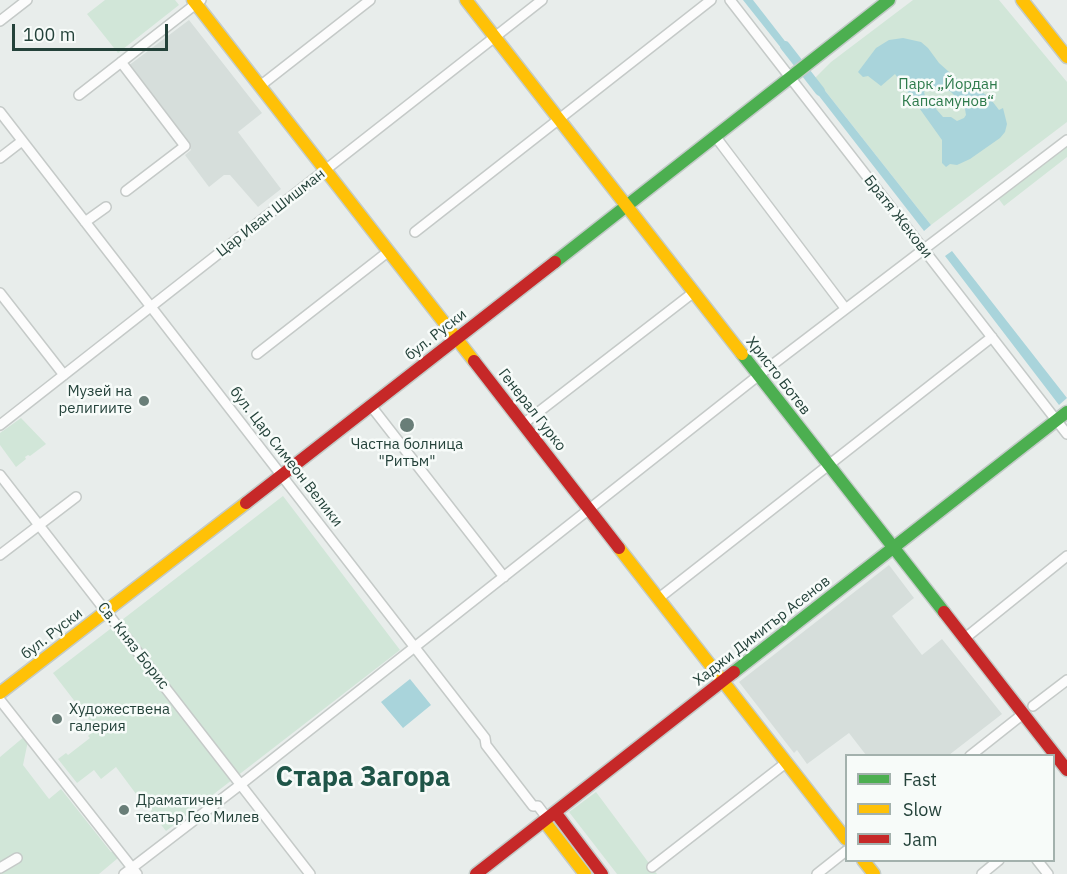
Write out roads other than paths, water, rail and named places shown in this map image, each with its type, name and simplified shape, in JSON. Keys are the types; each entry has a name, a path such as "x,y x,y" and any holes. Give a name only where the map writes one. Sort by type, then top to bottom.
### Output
{"street":[{"path":"0,21 27,0"},
{"path":"260,86 370,0"},
{"name":"Христо Ботев","path":"466,0 964,639 1028,710 1067,770"},
{"name":"Цар Иван Шишман","path":"0,425 542,0"},
{"path":"415,232 711,0"},
{"name":"Братя Жекови","path":"730,0 1067,434"},
{"name":"бул. Руски","path":"0,693 282,476 889,0"},
{"path":"1022,0 1067,57"},
{"path":"79,95 197,1"},
{"name":"Генерал Гурко","path":"197,1 260,86 845,838"},
{"path":"121,62 185,146 126,191"},
{"name":"бул. Цар Симеон Велики","path":"0,112 485,738 486,745 533,806 538,806 602,874"},
{"path":"715,136 845,308"},
{"path":"0,699 131,872 759,375 922,248 1067,140"},
{"path":"0,158 22,141"},
{"path":"85,222 106,207"},
{"path":"257,354 389,251"},
{"path":"523,424 694,292"},
{"path":"0,293 64,375"},
{"path":"659,598 992,338"},
{"path":"371,406 504,578"},
{"name":"Хаджи Димитър Асенов","path":"476,874 1067,412"},
{"name":"Св. Княз Борис","path":"0,476 307,873"},
{"path":"0,555 76,497"},
{"path":"964,639 1067,556"},
{"path":"973,754 1067,680"},
{"path":"652,867 787,762"},
{"name":"бул. Цар Симеон Велики","path":"549,817 585,874"},
{"path":"818,874 845,852"},
{"path":"0,868 17,858"},
{"path":"864,862 874,874"},
{"path":"982,874 998,862"},
{"path":"1038,862 1048,874"}],"water":[{"path":"743,0 753,0 795,54 789,58"},
{"path":"903,38 921,42 939,63 967,88 972,92 983,93 989,97 999,110 1003,108 1007,124 1000,138 970,159 946,167 942,163 942,140 895,74 881,86 858,72 876,48 889,40","holes":["932,85 950,91 956,97 965,109 964,118 957,121 951,117 943,117 925,96 924,92 927,87"]},
{"path":"815,78 931,225 924,231 809,83"},
{"path":"952,251 1067,398 1059,405 945,256"},
{"path":"410,679 431,705 403,728 381,702"}],"waterway":[{"path":"785,46 820,91"}],"place":[{"name":"Музей на религиите","path":"144,401"},
{"name":"Частна болница \"Ритъм\"","path":"407,425"},
{"name":"Художествена галерия","path":"57,719"},
{"name":"Драматичен театър Гео Милев","path":"124,810"}],"district":[{"name":"Стара Загора","path":"363,778"}],"park label":[{"name":"Парк „Йордан Капсамунов“","path":"948,94"}]}
